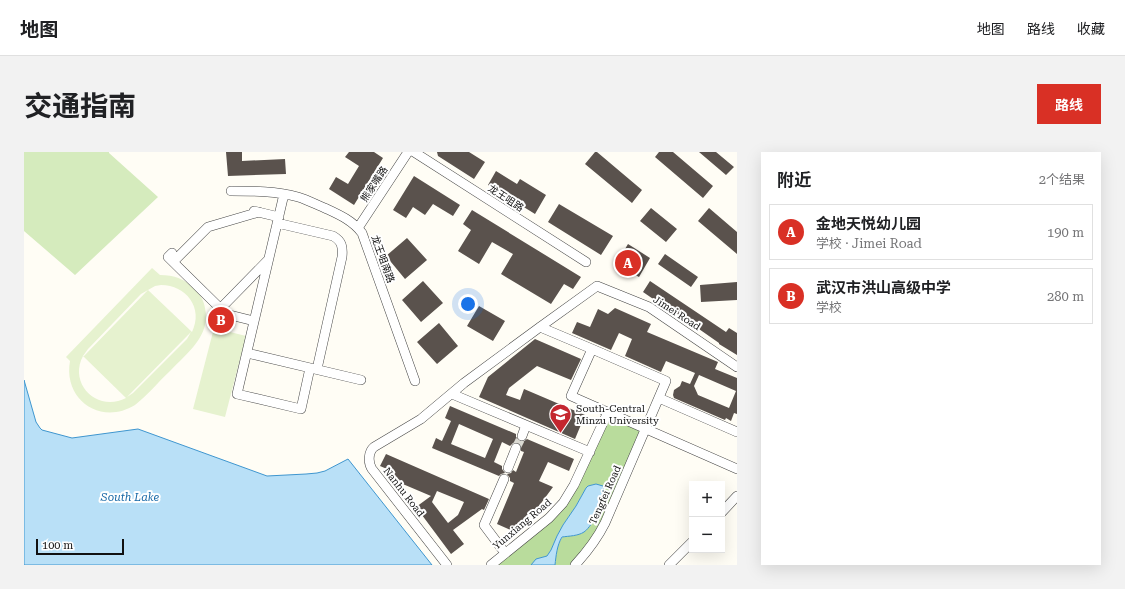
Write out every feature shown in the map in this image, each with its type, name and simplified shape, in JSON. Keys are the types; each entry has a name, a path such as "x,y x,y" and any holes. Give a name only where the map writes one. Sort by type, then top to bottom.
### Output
{"street":[{"name":"熊家嘴路","path":"358,228 408,152"},
{"name":"龙王咀路","path":"414,152 586,262"},
{"name":"龙王咀南路","path":"231,191 256,191 284,194 308,201 339,214 352,222 358,228 362,233 415,381"},
{"path":"248,210 259,212 278,220 333,236 342,244 342,257 314,369 301,409 237,394 247,353 254,321 278,220 284,194"},
{"path":"254,321 226,314 172,257 210,226 259,212"},
{"path":"220,309 269,258"},
{"name":"Jimei Road","path":"540,326 597,286 648,307 737,367"},
{"path":"590,452 452,394 464,383 540,326 592,349 571,396 737,469"},
{"name":"Tengfei Road","path":"575,565 590,549 601,531 666,382 592,349"},
{"path":"247,353 361,380"},
{"name":"Nanhu Road","path":"447,565 372,469 370,466 370,452 374,447 421,419 452,394"},
{"path":"659,398 737,432"},
{"name":"Yunxiang Road","path":"491,565 549,518 559,508 571,491 608,412"},
{"path":"522,436 526,425"},
{"path":"508,468 516,448"},
{"path":"504,478 484,525 505,553"},
{"path":"725,509 737,496"},
{"path":"669,565 689,545"}],"green space":[{"path":"24,152 109,152 158,197 75,275 24,231"},
{"path":"152,268 160,275 175,277 183,280 197,291 203,300 206,318 201,335 196,343 190,351 144,397 135,405 122,411 98,411 87,406 79,398 72,387 69,375 70,361 66,357","holes":["155,286 170,286 178,289 190,300 196,315 192,332 148,290","148,290 84,356 88,349 141,294","191,332 187,339 133,393 127,397","83,356 126,398 115,402 105,402 96,399 88,393 79,376 79,366"]},
{"path":"214,328 246,336 225,417 193,409"},
{"path":"610,417 640,430 640,435 601,525 571,565 555,565 558,545 564,536 580,534 589,527 598,512 603,498 596,484 586,488 563,525 547,556 537,559 531,565 497,565 553,518"}],"water":[{"name":"South Lake","path":"24,380 36,422 40,428 42,430 72,438 138,429 267,476 317,473 325,471 348,459 432,565 24,565"},
{"path":"596,484 603,486 604,491 602,503 588,529 573,536 562,537 556,554 555,565 531,565 536,559 547,556 563,525 586,488"}],"building":[{"path":"226,152 242,152 242,161 285,159 286,174 228,176"},
{"path":"349,152 374,152 383,158 354,205 329,189 336,177 348,184 359,166 345,157"},
{"path":"437,152 469,152 485,162 474,179 438,156"},
{"path":"595,152 597,152 642,190 632,203 585,164"},
{"path":"659,152 673,152 713,186 703,198 655,157"},
{"path":"699,152 716,152 734,167 726,175"},
{"path":"496,171 517,184 520,179 546,195 535,214 488,185"},
{"path":"414,176 460,205 453,216 433,204 425,215 413,207 406,218 393,210"},
{"path":"559,204 613,236 601,255 548,222"},
{"path":"651,208 677,229 666,242 640,221"},
{"path":"709,208 737,232 737,254 698,221"},
{"path":"472,210 581,277 573,289 564,284 551,304 501,274 513,254 492,242 479,264 458,251 471,230 463,224"},
{"path":"407,238 427,260 405,279 386,256"},
{"path":"628,244 650,258 639,277 616,264"},
{"path":"665,254 698,277 691,287 658,264"},
{"path":"423,281 443,303 421,322 402,300"},
{"path":"650,281 726,332 729,328 737,333 737,355 643,292"},
{"path":"737,282 737,300 701,302 700,285"},
{"path":"479,306 505,321 493,341 467,326"},
{"path":"615,308 651,324 647,332 718,362 715,369 737,378 737,414 734,413 731,421 726,418 725,420 674,398 674,390 680,386 682,381 690,384 695,373 666,361 661,372 625,356 632,339 619,333 611,350 572,333 577,322 590,327 598,309 608,314","holes":["699,375 736,391 729,408 698,395 694,386"]},
{"path":"439,323 458,346 437,364 417,342"},
{"path":"535,339 581,359 571,380 537,366 509,388 506,395 520,400 524,389 585,415 575,439 479,397 488,377"},
{"path":"450,406 516,434 516,437 520,441 523,442 527,439 574,459 569,471 548,462 539,481 553,487 531,516 513,531 497,524 514,483 510,481 507,474 511,473 513,470 516,472 524,452 521,451 521,445 516,442 510,446 502,442 494,462 502,466 505,473 499,476 432,448 436,438 442,441 451,421 445,418","holes":["459,424 493,439 485,458 451,444"]},
{"path":"386,454 489,499 484,510 482,509 453,530 464,544 451,554 416,507 431,496 391,479 393,476 385,472 387,469 380,466","holes":["437,491 464,502 458,515 448,523 432,502"]}],"tunnel":[{"path":"516,448 522,436"}],"place":[{"name":"金地天悦幼儿园","path":"628,263"},
{"name":"武汉市洪山高级中学","path":"221,320"},
{"name":"South-Central Minzu University","path":"560,434"}]}
